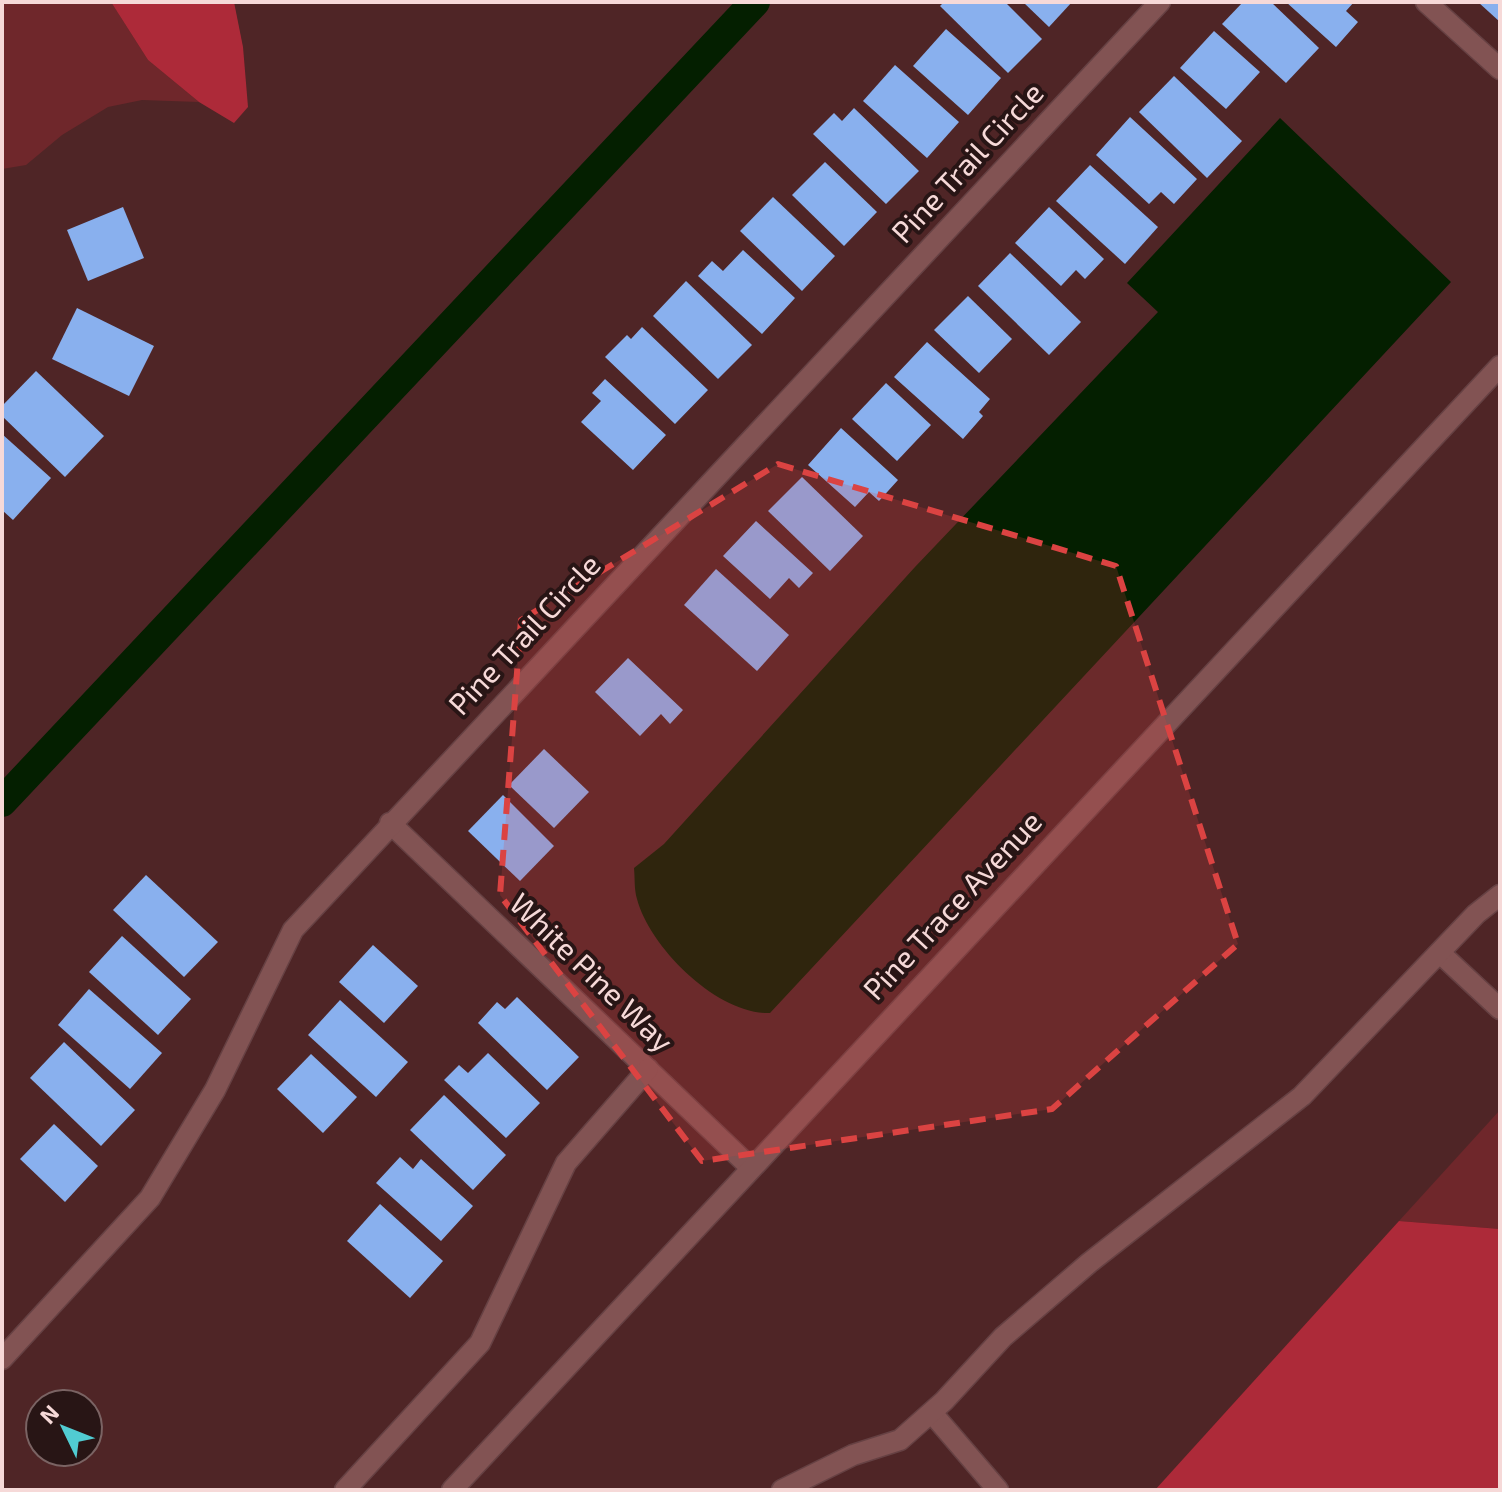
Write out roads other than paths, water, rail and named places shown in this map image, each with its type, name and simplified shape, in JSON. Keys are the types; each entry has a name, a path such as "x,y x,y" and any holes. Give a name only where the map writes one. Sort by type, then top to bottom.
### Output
{"street":[{"name":"Pine Trail Circle","path":"2,1359 150,1198 215,1090 293,930 1160,2"},
{"path":"1426,2 1500,69"},
{"name":"Pine Trace Avenue","path":"452,1490 1500,366"},
{"name":"White Pine Way","path":"390,823 750,1167"},
{"path":"782,1490 853,1455 900,1440 932,1413 1003,1337 1078,1272 1302,1096 1476,914 1500,895"},
{"path":"1440,953 1500,1009"},
{"path":"345,1490 480,1343 566,1163 648,1069"},
{"path":"932,1413 998,1490"}],"waterway":[{"path":"2,802 755,2"}]}
